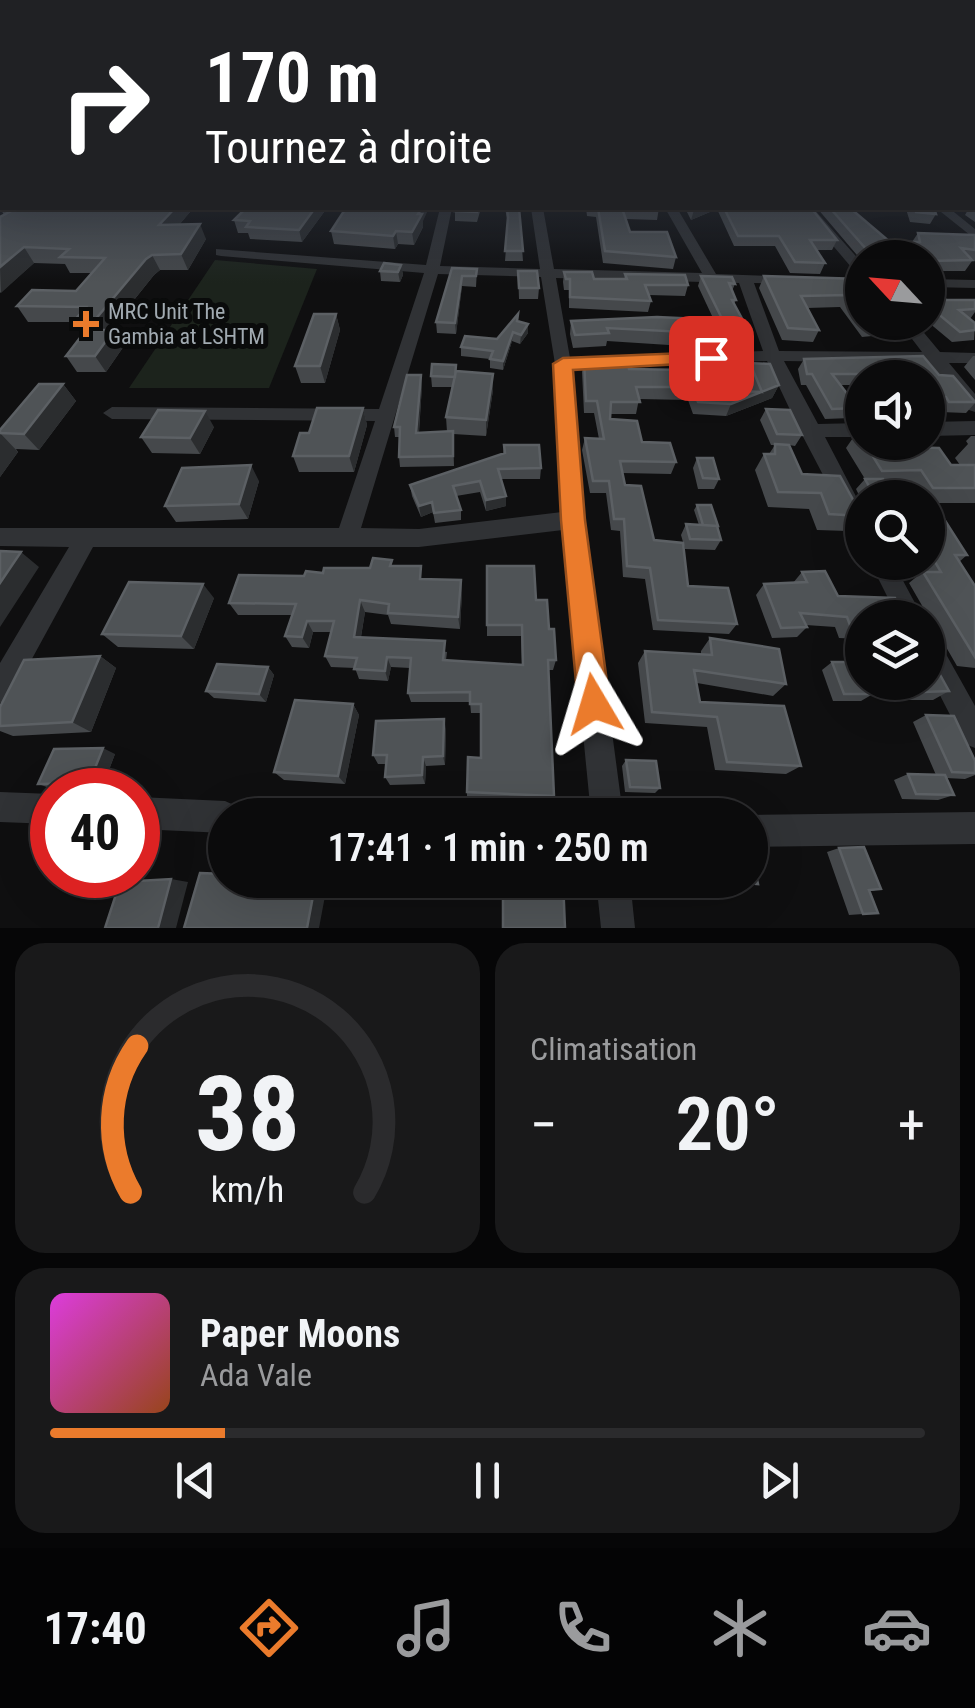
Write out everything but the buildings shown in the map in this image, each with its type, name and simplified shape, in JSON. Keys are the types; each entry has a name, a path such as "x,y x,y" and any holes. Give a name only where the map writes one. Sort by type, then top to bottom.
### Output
{"street":[{"path":"348,538 383,415 432,270 446,210"},
{"path":"537,210 563,364 573,520 604,798"},
{"path":"673,210 711,276"},
{"path":"809,210 845,252"},
{"path":"944,210 975,235"},
{"path":"221,252 432,270 804,281"},
{"path":"745,279 774,356 845,497"},
{"path":"945,283 975,284"},
{"path":"921,340 975,406"},
{"path":"563,364 774,356 975,358"},
{"path":"112,413 383,415"},
{"path":"945,429 975,428"},
{"path":"809,430 845,430"},
{"path":"0,537 419,538 573,520"},
{"path":"0,690 85,540"},
{"path":"945,678 975,734"},
{"path":"0,807 30,808"},
{"path":"160,814 208,816"},
{"path":"768,832 975,828"},
{"path":"616,898 618,928"}],"shaded area":[{"path":"215,260 317,269 269,388 129,388"}],"place":[{"name":"MRC Unit The Gambia at LSHTM","path":"86,324"}],"route":[{"path":"594,704 573,520 563,364 711,358"}]}
